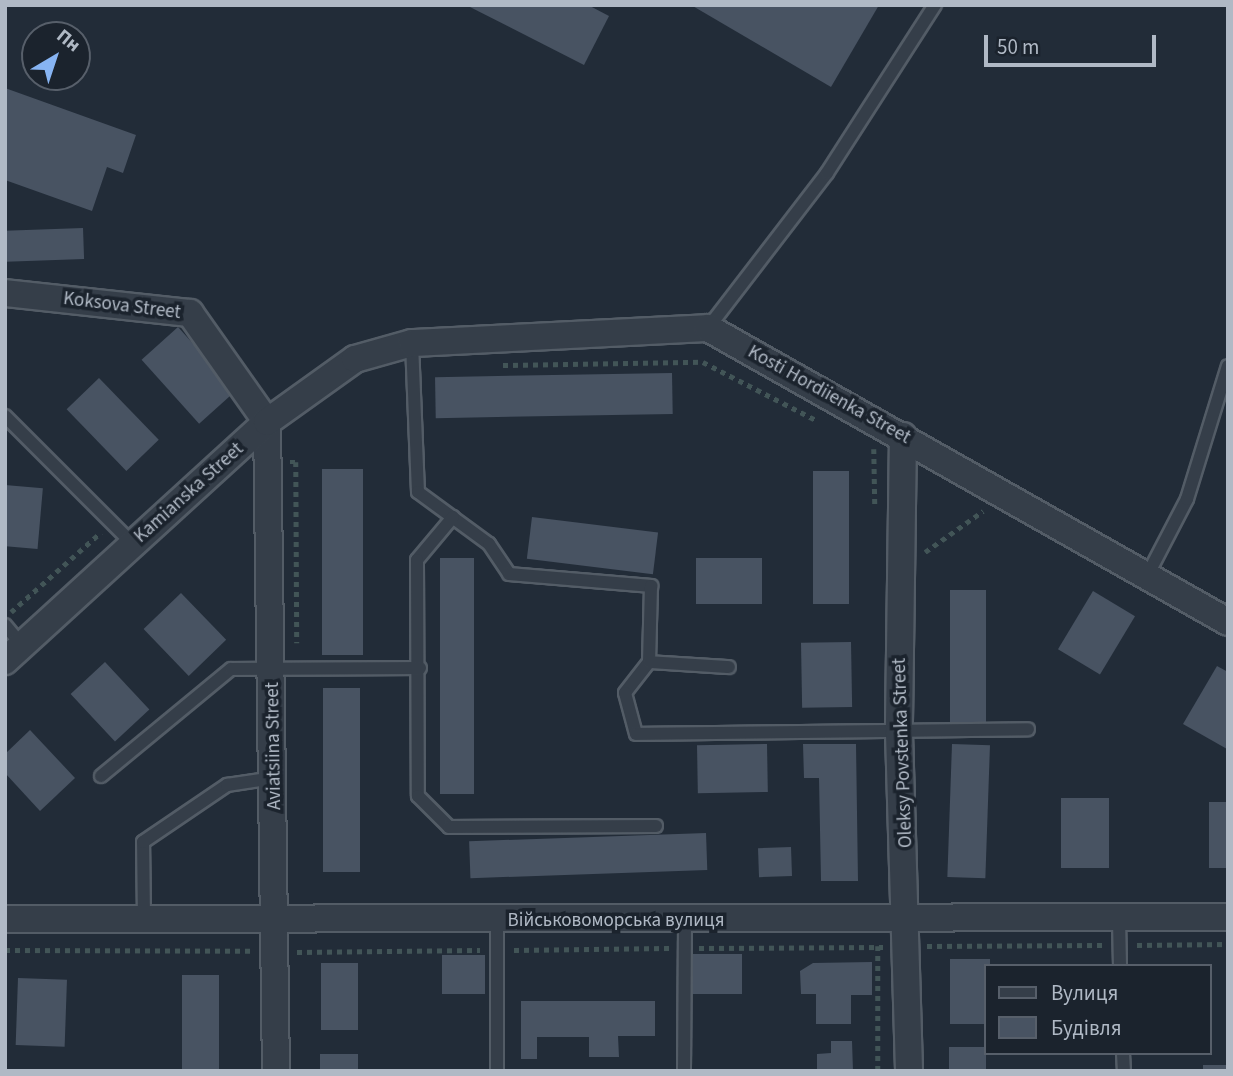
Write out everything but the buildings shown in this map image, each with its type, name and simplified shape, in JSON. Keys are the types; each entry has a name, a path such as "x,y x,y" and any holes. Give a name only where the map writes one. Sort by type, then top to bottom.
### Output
{"street":[{"name":"Koksova Street","path":"5,293 190,313 267,422"},
{"path":"400,344 708,328"},
{"name":"Kosti Hordiienka Street","path":"708,328 1228,622"},
{"name":"Kamianska Street","path":"14,653 267,422 324,377 400,344"},
{"name":"Aviatsiina Street","path":"267,422 273,666 276,1071"},
{"name":"Oleksy Povstenka Street","path":"903,436 899,733 909,934 909,1071"},
{"name":"Військовоморська вулиця","path":"5,919 878,920 909,934 1119,919 1228,917"}],"lane":[{"path":"708,328 827,173 935,5"},
{"path":"400,344 418,492 489,544 509,574 651,586 649,662 625,693 636,734 899,733 1028,729"},
{"path":"1147,576 1186,499 1228,366"},
{"path":"5,416 133,544"},
{"path":"453,517 417,560 420,668 418,796 449,827 656,826"},
{"path":"5,625 14,653"},
{"path":"649,662 729,667"},
{"path":"100,776 231,669 273,666 420,668"},
{"path":"144,919 143,842 227,785 274,778"},
{"path":"1119,919 1120,964"},
{"path":"684,1071 685,920"},
{"path":"497,921 497,1071"}],"path":[{"path":"496,365 703,362 826,425"},
{"path":"863,443 875,450 875,517"},
{"path":"5,617 111,522"},
{"path":"878,920 878,1071"},
{"path":"5,950 878,947 909,934 1120,945 1228,944"}]}
